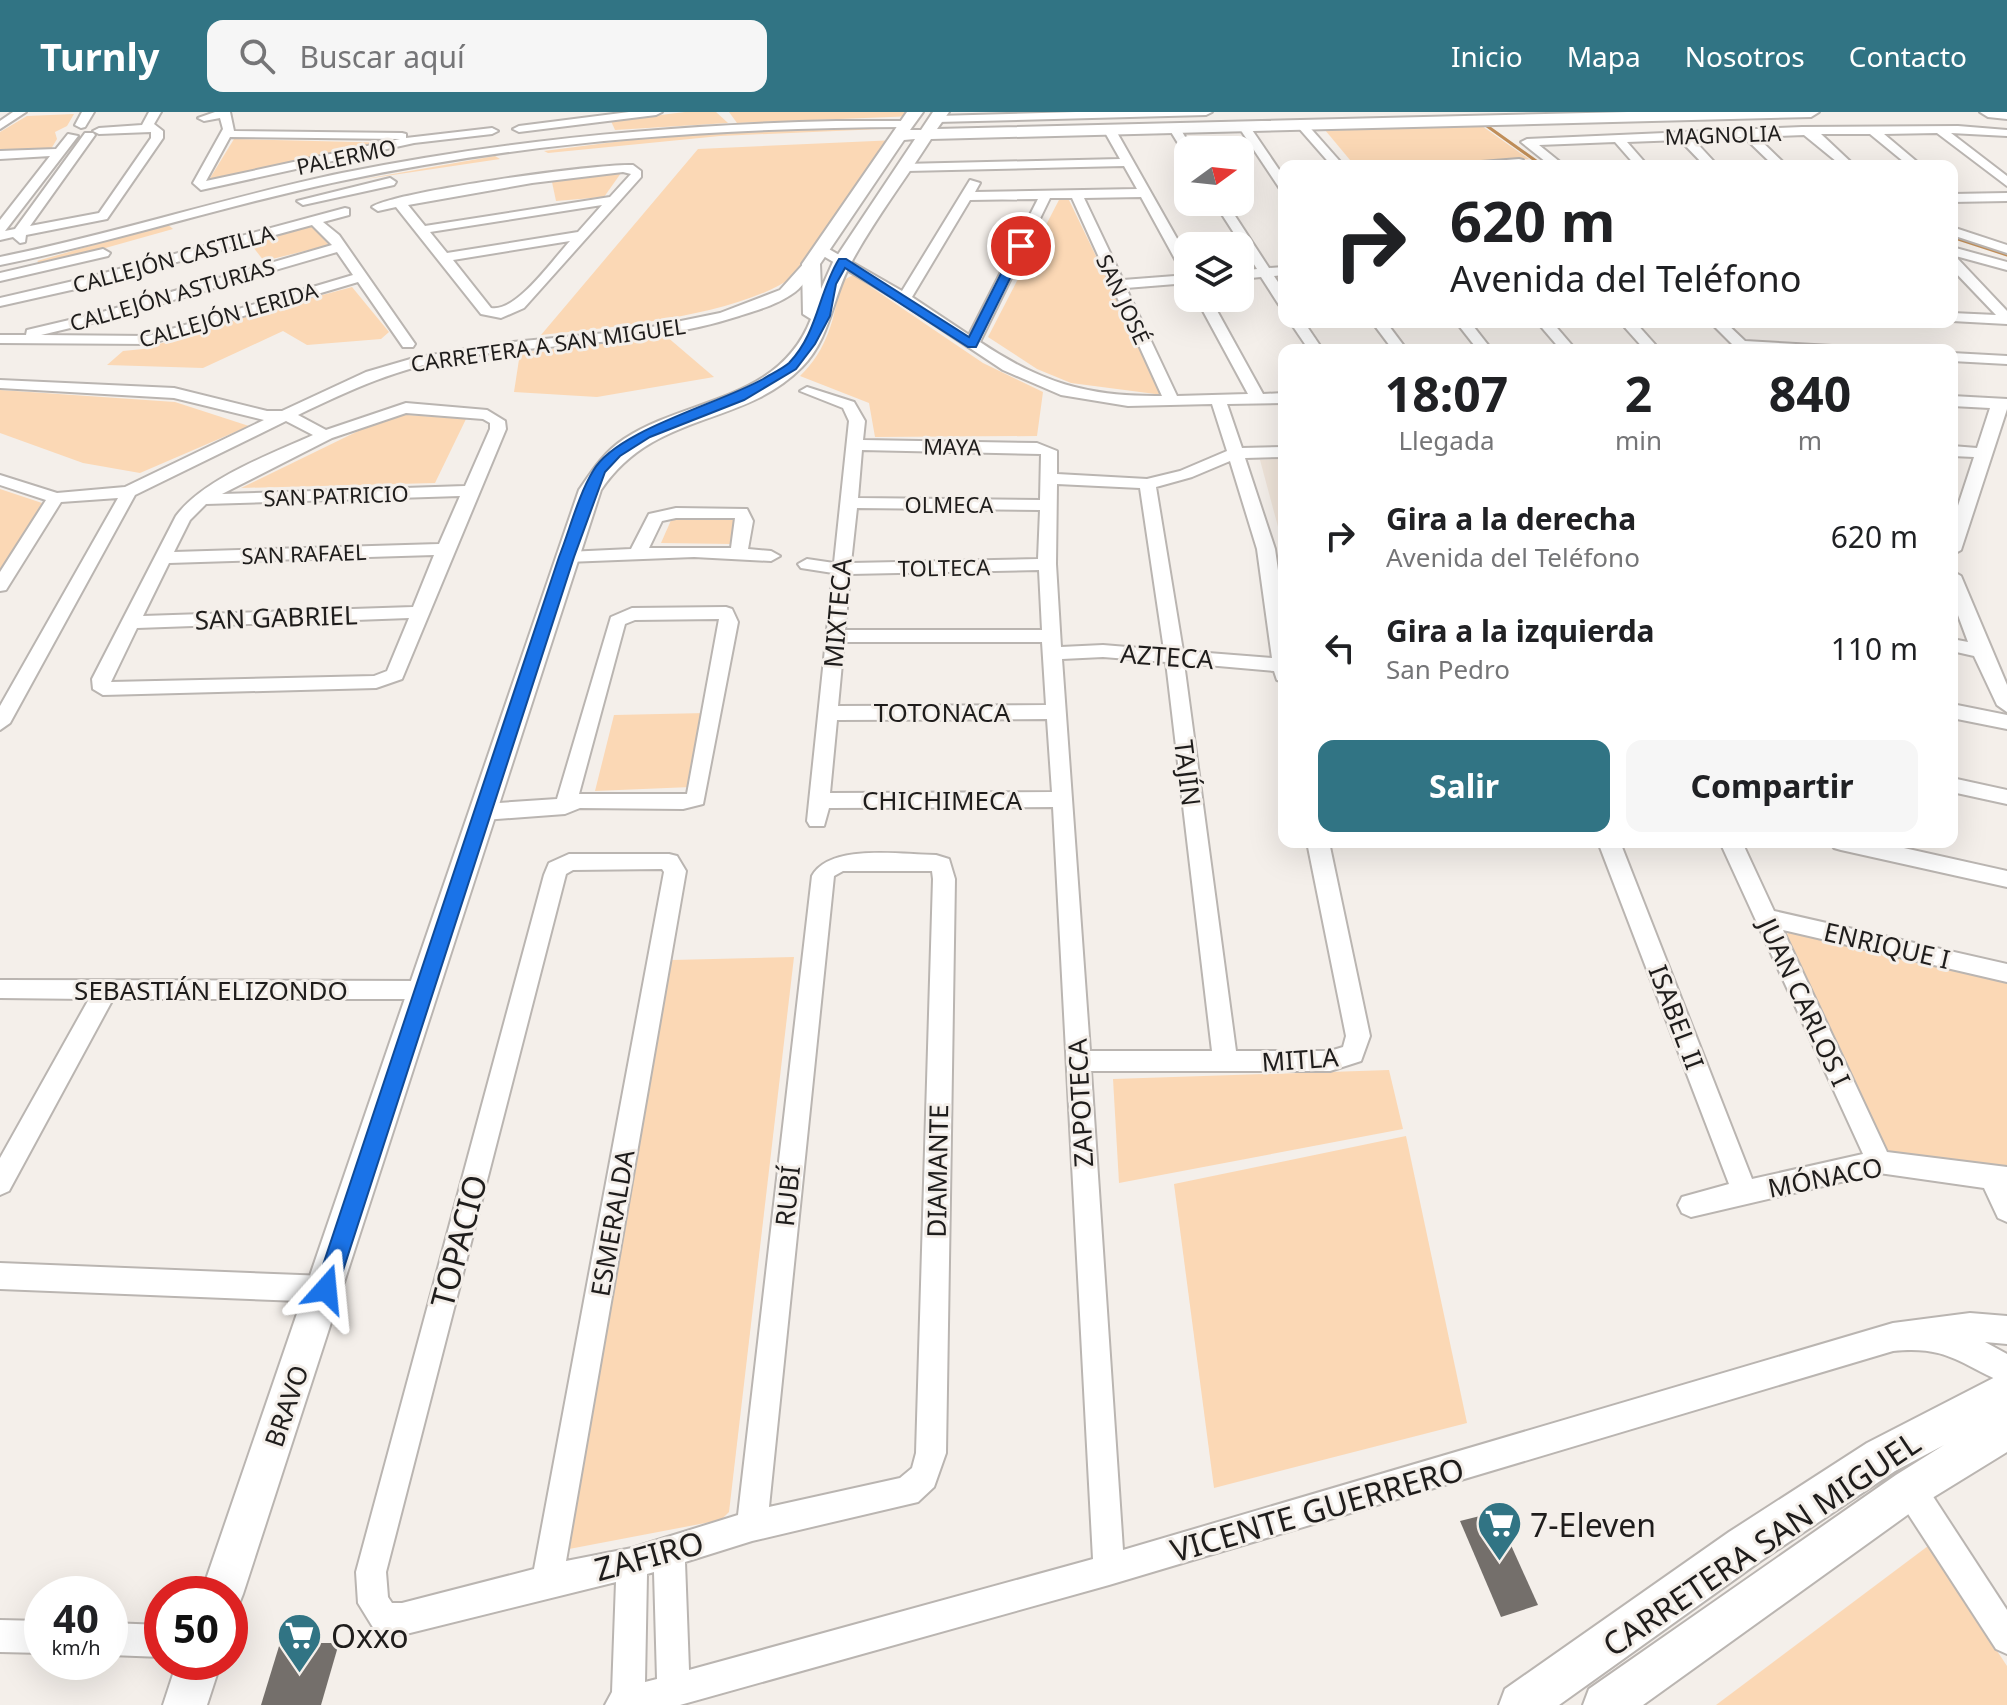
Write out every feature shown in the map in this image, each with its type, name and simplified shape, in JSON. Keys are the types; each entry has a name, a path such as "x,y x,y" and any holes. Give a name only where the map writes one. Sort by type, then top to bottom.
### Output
{"main road":[{"path":"816,328 811,292 816,258 908,124 1500,112"},
{"path":"935,122 1109,129 1811,112"},
{"path":"1988,112 2007,114"},
{"name":"BRAVO","path":"228,1576 569,550 599,471 616,454 646,434 739,398 777,378 800,358 824,316 830,284 842,262 935,122"},
{"name":"CARRETERA SAN MIGUEL","path":"1521,1705 1744,1547 1881,1457 2007,1390"},
{"name":"CARRETERA SAN MIGUEL","path":"1605,1705 1910,1489 2007,1429"},
{"path":"185,1705 193,1680"}],"street":[{"path":"25,272 19,233 90,130 88,112"},
{"path":"0,236 103,216 159,134 148,121 155,112"},
{"path":"204,118 224,112 230,123 227,134 383,135 414,140"},
{"path":"542,126 544,112"},
{"path":"519,129 656,112"},
{"path":"935,122 1027,114 1046,120 1092,113 1206,112"},
{"path":"1790,112 1788,117 1813,133 1842,160"},
{"path":"0,126 23,113"},
{"path":"474,133 475,116"},
{"path":"587,120 592,139"},
{"path":"570,122 574,141"},
{"path":"443,172 592,139 766,126 908,124"},
{"path":"0,261 337,177 522,154 908,124"},
{"path":"1301,124 1333,160"},
{"path":"1244,126 1278,177"},
{"path":"1174,127 1179,136"},
{"path":"0,229 72,136 69,130 157,128"},
{"path":"1109,129 1174,246"},
{"path":"1939,129 2007,182"},
{"name":"MAGNOLIA","path":"1550,160 1527,142 1873,130 1939,129 2007,133"},
{"path":"1873,130 1909,160"},
{"name":"PALERMO","path":"227,134 199,183 201,186 414,140 492,131"},
{"path":"1747,134 1775,160"},
{"path":"1683,136 1706,160"},
{"path":"1618,138 1637,160"},
{"path":"0,155 58,152"},
{"path":"907,167 1126,162"},
{"path":"904,298 968,196 981,166"},
{"path":"378,207 399,202 577,168 625,168 636,172 636,176 519,305 501,314 486,311 399,202"},
{"path":"337,177 344,192"},
{"path":"247,178 261,195"},
{"path":"181,216 193,229 401,180"},
{"path":"231,181 246,199"},
{"path":"968,196 1144,193"},
{"path":"972,344 1045,196"},
{"name":"SAN JOSÉ","path":"1077,196 1172,402"},
{"path":"1958,197 2007,197"},
{"path":"421,230 613,200"},
{"name":"CALLEJÓN CASTILLA","path":"0,302 110,276 264,227 345,212"},
{"path":"1229,216 1278,293"},
{"path":"314,220 323,225 408,344"},
{"path":"1958,232 2007,232"},
{"path":"1958,233 2007,249"},
{"path":"443,258 582,235"},
{"name":"CALLEJÓN ASTURIAS","path":"3,339 103,316 339,247"},
{"path":"0,274 25,272 112,251"},
{"path":"1958,253 2007,266"},
{"path":"816,258 842,262 904,298 1020,375 1066,392 1128,401 1278,398"},
{"name":"CARRETERA A SAN MIGUEL","path":"740,311 790,289 816,258"},
{"path":"1958,268 2007,319"},
{"path":"1254,274 1278,272"},
{"name":"CALLEJÓN LERIDA","path":"3,339 149,340 360,277"},
{"path":"1958,279 1969,280"},
{"path":"1117,285 1174,280"},
{"name":"CARRETERA A SAN MIGUEL","path":"126,498 179,465 371,375 408,362 466,352 644,334 706,322 830,284"},
{"path":"1211,312 1258,399"},
{"path":"1958,317 2007,319"},
{"path":"1468,328 1480,344"},
{"path":"1549,328 1564,344"},
{"path":"1633,328 1647,344"},
{"path":"1723,328 1740,344"},
{"path":"1958,357 2007,360"},
{"path":"0,384 174,393 324,435"},
{"name":"MIXTECA","path":"807,391 851,407 857,421 840,569 819,811"},
{"path":"1219,401 1266,549 1278,634"},
{"path":"1958,401 2003,404 1958,532"},
{"path":"398,409 492,417 498,425 498,436 445,549 399,669 384,681 107,691 101,687 101,679 132,622 170,538 186,513 202,499 324,435 375,414 398,409"},
{"path":"275,419 307,444"},
{"name":"MAYA","path":"854,445 1037,448 1049,451"},
{"name":"ZAPOTECA","path":"1049,451 1047,564 1051,644 1109,1570"},
{"path":"1958,451 1985,453"},
{"path":"1050,479 1147,484 1186,474 1235,453 1278,452"},
{"path":"0,480 53,503 126,498"},
{"name":"TAJÍN","path":"1147,484 1174,655 1225,1062"},
{"name":"SAN PATRICIO","path":"202,499 470,491"},
{"path":"0,723 126,498"},
{"path":"0,586 53,503"},
{"name":"OLMECA","path":"848,503 1050,505"},
{"path":"645,551 660,516 737,512 745,521 739,553"},
{"name":"SAN RAFAEL","path":"163,558 445,549"},
{"path":"1266,549 1278,553"},
{"path":"569,550 771,556"},
{"name":"TOLTECA","path":"807,564 840,569 1047,564"},
{"path":"1958,592 1981,651 2007,705"},
{"name":"SAN GABRIEL","path":"132,622 421,612"},
{"path":"486,804 683,802 696,799 729,622 726,613 632,614 617,621 571,801"},
{"path":"836,636 1051,644"},
{"name":"AZTECA","path":"1051,644 1174,655 1278,669"},
{"path":"1958,646 1981,651"},
{"name":"TOTONACA","path":"828,713 1057,712"},
{"path":"1958,712 2007,722"},
{"path":"1958,786 2007,797"},
{"name":"CHICHIMECA","path":"819,811 1063,799"},
{"name":"MITLA","path":"1077,1061 1330,1061 1353,1054 1358,1036 1319,848"},
{"name":"ISABEL II","path":"1611,848 1745,1193"},
{"name":"JUAN CARLOS I","path":"1734,848 1879,1162"},
{"path":"1868,848 2007,879"},
{"name":"TOPACIO","path":"374,1607 370,1591 371,1572 555,875 562,865 575,861 662,861 672,865"},
{"name":"DIAMANTE","path":"827,869 848,863 927,862 941,865 944,879 931,1453 924,1477"},
{"name":"ESMERALDA","path":"547,1581 674,879 672,865"},
{"name":"RUBÍ","path":"752,1526 823,876 827,869"},
{"name":"ENRIQUE I","path":"1767,918 2007,973"},
{"name":"SEBASTIÁN ELIZONDO","path":"0,989 422,990"},
{"path":"0,1183 106,990"},
{"name":"MÓNACO","path":"1691,1205 1879,1162 1999,1177"},
{"path":"1999,1177 2007,1210"},
{"path":"0,1276 326,1289"},
{"path":"1923,1334 1970,1327 2007,1330"},
{"name":"VICENTE GUERRERO","path":"624,1704 1109,1570 1893,1337 1923,1334 1974,1351 2007,1370"},
{"name":"ZAFIRO","path":"374,1607 385,1618 402,1619 547,1581 632,1563 752,1526 907,1491 924,1477"},
{"path":"1910,1489 2007,1638"},
{"path":"669,1552 674,1689"},
{"path":"624,1704 632,1563"},
{"path":"0,1636 24,1637"}],"shaded area":[{"path":"685,112 716,112 728,123 615,130 611,121"},
{"path":"729,112 919,112 916,116 737,123"},
{"path":"74,114 67,126 55,132 57,139 51,149 0,151 0,132 27,116"},
{"path":"1482,126 1529,159 1350,160 1325,130"},
{"path":"881,129 720,136 544,151 661,136"},
{"path":"234,139 396,143 207,183"},
{"path":"897,140 802,268 770,290 741,301 672,318 541,335 698,149"},
{"path":"495,156 500,159 359,180"},
{"path":"621,173 604,197 556,201 552,182"},
{"path":"1060,198 1068,198 1163,395 1071,383 1037,369 988,337"},
{"path":"167,224 173,229 59,261 41,264 37,261"},
{"path":"311,225 329,245 264,261 249,242"},
{"path":"853,275 983,363 1043,392 1037,436 875,437 869,403 800,376 817,355 828,333 840,282"},
{"path":"352,287 389,332 381,339 307,345 283,331 203,368 107,365 123,351 143,349"},
{"path":"666,336 714,377 597,397 514,392 520,353"},
{"path":"0,390 175,402 249,426 140,473 83,463 0,433"},
{"path":"393,414 466,419 435,483 241,488"},
{"path":"1278,459 1278,527 1260,460"},
{"path":"0,489 42,503 0,572"},
{"path":"735,517 732,544 661,543 672,518"},
{"path":"706,713 691,787 595,791 614,715"},
{"path":"1788,933 1801,933 2007,983 2007,1166 1890,1153 1875,1139 1782,938"},
{"path":"794,957 729,1512 721,1520 569,1549 565,1539 672,960"},
{"path":"1389,1070 1403,1129 1119,1183 1113,1079"},
{"path":"1406,1136 1467,1423 1214,1488 1174,1184"},
{"path":"1928,1546 2007,1666 2007,1705 1716,1705"}],"building":[{"name":"7-Eleven","path":"1496,1512 1538,1605 1501,1617 1460,1521"},
{"name":"Oxxo","path":"280,1643 339,1643 321,1705 261,1705"}],"waterway":[{"path":"1487,126 1535,160"},
{"path":"1958,239 2007,255"}],"place":[{"name":"7-Eleven","path":"1499,1563"},
{"name":"Oxxo","path":"300,1674"}],"route":[{"path":"326,1289 422,990 567,557 599,471 616,454 646,434 739,398 792,367 824,316 830,284 842,262 904,298 972,344 1021,246"}]}
